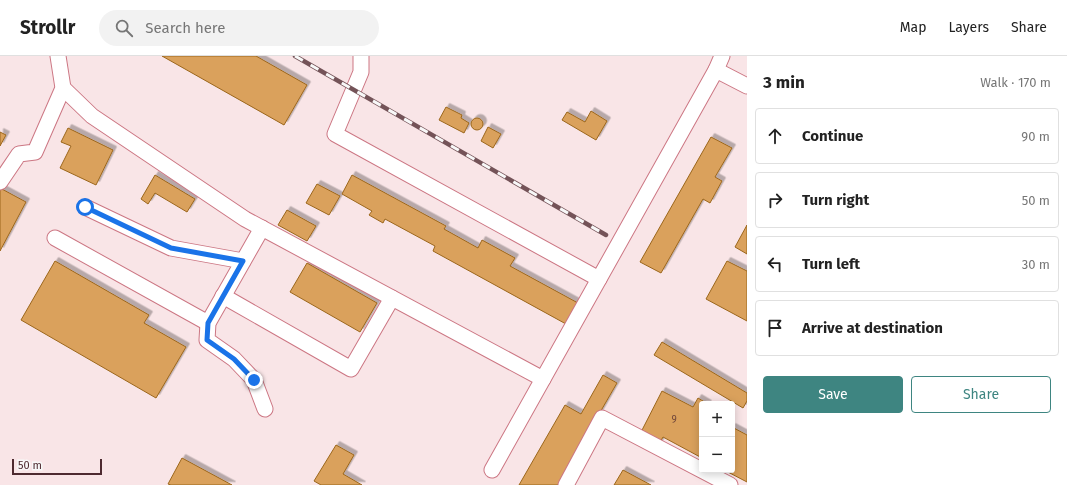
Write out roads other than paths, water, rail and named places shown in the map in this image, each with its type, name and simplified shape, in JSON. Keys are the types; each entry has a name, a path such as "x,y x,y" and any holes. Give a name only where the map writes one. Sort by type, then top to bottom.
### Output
{"lane":[{"path":"0,182 18,154 35,152 63,88 58,56"},
{"path":"361,56 361,72 335,134 599,279"},
{"path":"492,470 716,70 722,56"},
{"path":"716,70 747,86"},
{"path":"63,88 92,116 245,219 543,379"},
{"path":"85,207 171,248 243,261"},
{"path":"262,228 208,323 207,340 234,359 254,380 265,409"},
{"path":"55,238 208,323"},
{"path":"223,296 351,369 392,298"},
{"path":"566,485 602,418 730,485"}],"railway":[{"path":"295,56 606,235"}]}
